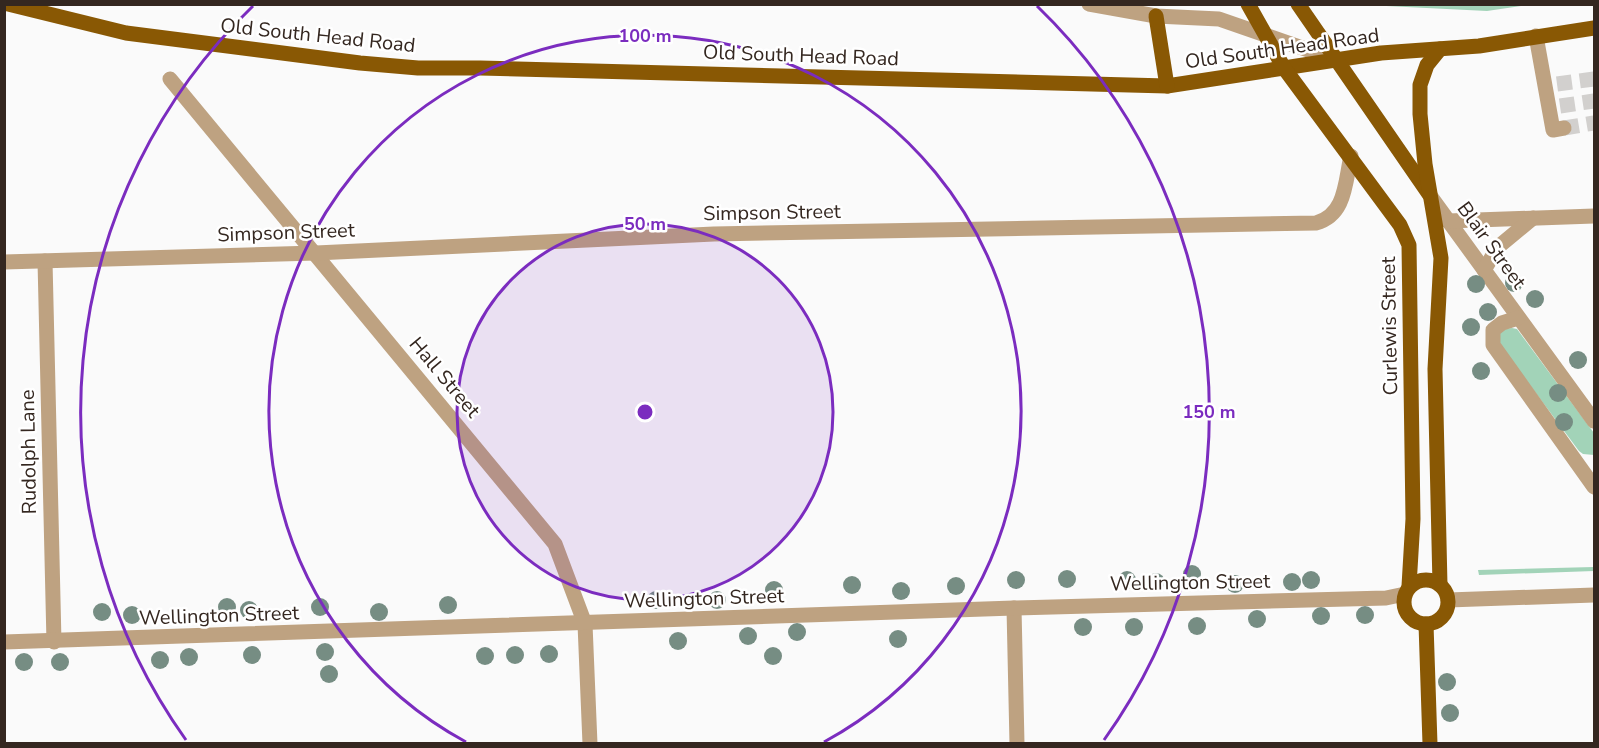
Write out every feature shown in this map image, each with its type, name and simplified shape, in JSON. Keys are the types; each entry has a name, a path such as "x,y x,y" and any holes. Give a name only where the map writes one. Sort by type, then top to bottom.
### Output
{"main road":[{"name":"Old South Head Road","path":"8,4 126,33 360,63 418,68 1167,86 1381,53 1479,46 1594,28"},
{"name":"Curlewis Street","path":"1248,4 1284,68 1400,225 1409,245 1413,519 1407,590"},
{"path":"1298,4 1431,197"},
{"path":"1156,16 1167,86"},
{"path":"1440,50 1427,65 1420,85 1420,114 1441,258 1435,369 1440,585 1448,600 1442,616 1426,624 1410,618 1405,611 1407,590 1416,582 1425,580 1440,585"},
{"path":"1426,624 1430,744"}],"street":[{"path":"1089,4 1156,16 1210,17 1337,60"},
{"path":"1536,36 1551,85 1555,107 1553,130 1564,128"},
{"name":"Hall Street","path":"170,79 555,543 585,624 590,744"},
{"name":"Simpson Street","path":"4,262 316,253 714,234 1316,223 1336,212 1342,197 1351,156"},
{"name":"Blair Street","path":"1431,197 1594,421"},
{"path":"1449,221 1594,216"},
{"path":"1484,270 1498,247 1533,218"},
{"name":"Rudolph Lane","path":"45,261 54,642"},
{"name":"Blair Street","path":"1518,318 1502,323 1493,330 1493,345 1594,484"},
{"name":"Wellington Street","path":"4,642 1014,608 1386,598 1407,590"},
{"path":"1448,600 1594,595"},
{"path":"1014,608 1017,744"}],"green space":[{"path":"1366,5 1527,5 1487,11"},
{"path":"1501,329 1517,329 1594,433 1594,455 1583,454 1579,451 1503,349 1496,334"},
{"path":"1594,567 1594,571 1479,575 1478,570"}],"tunnel":[{"path":"1557,84 1594,79"},
{"path":"1560,106 1594,101"},
{"path":"1564,128 1594,123"}]}
